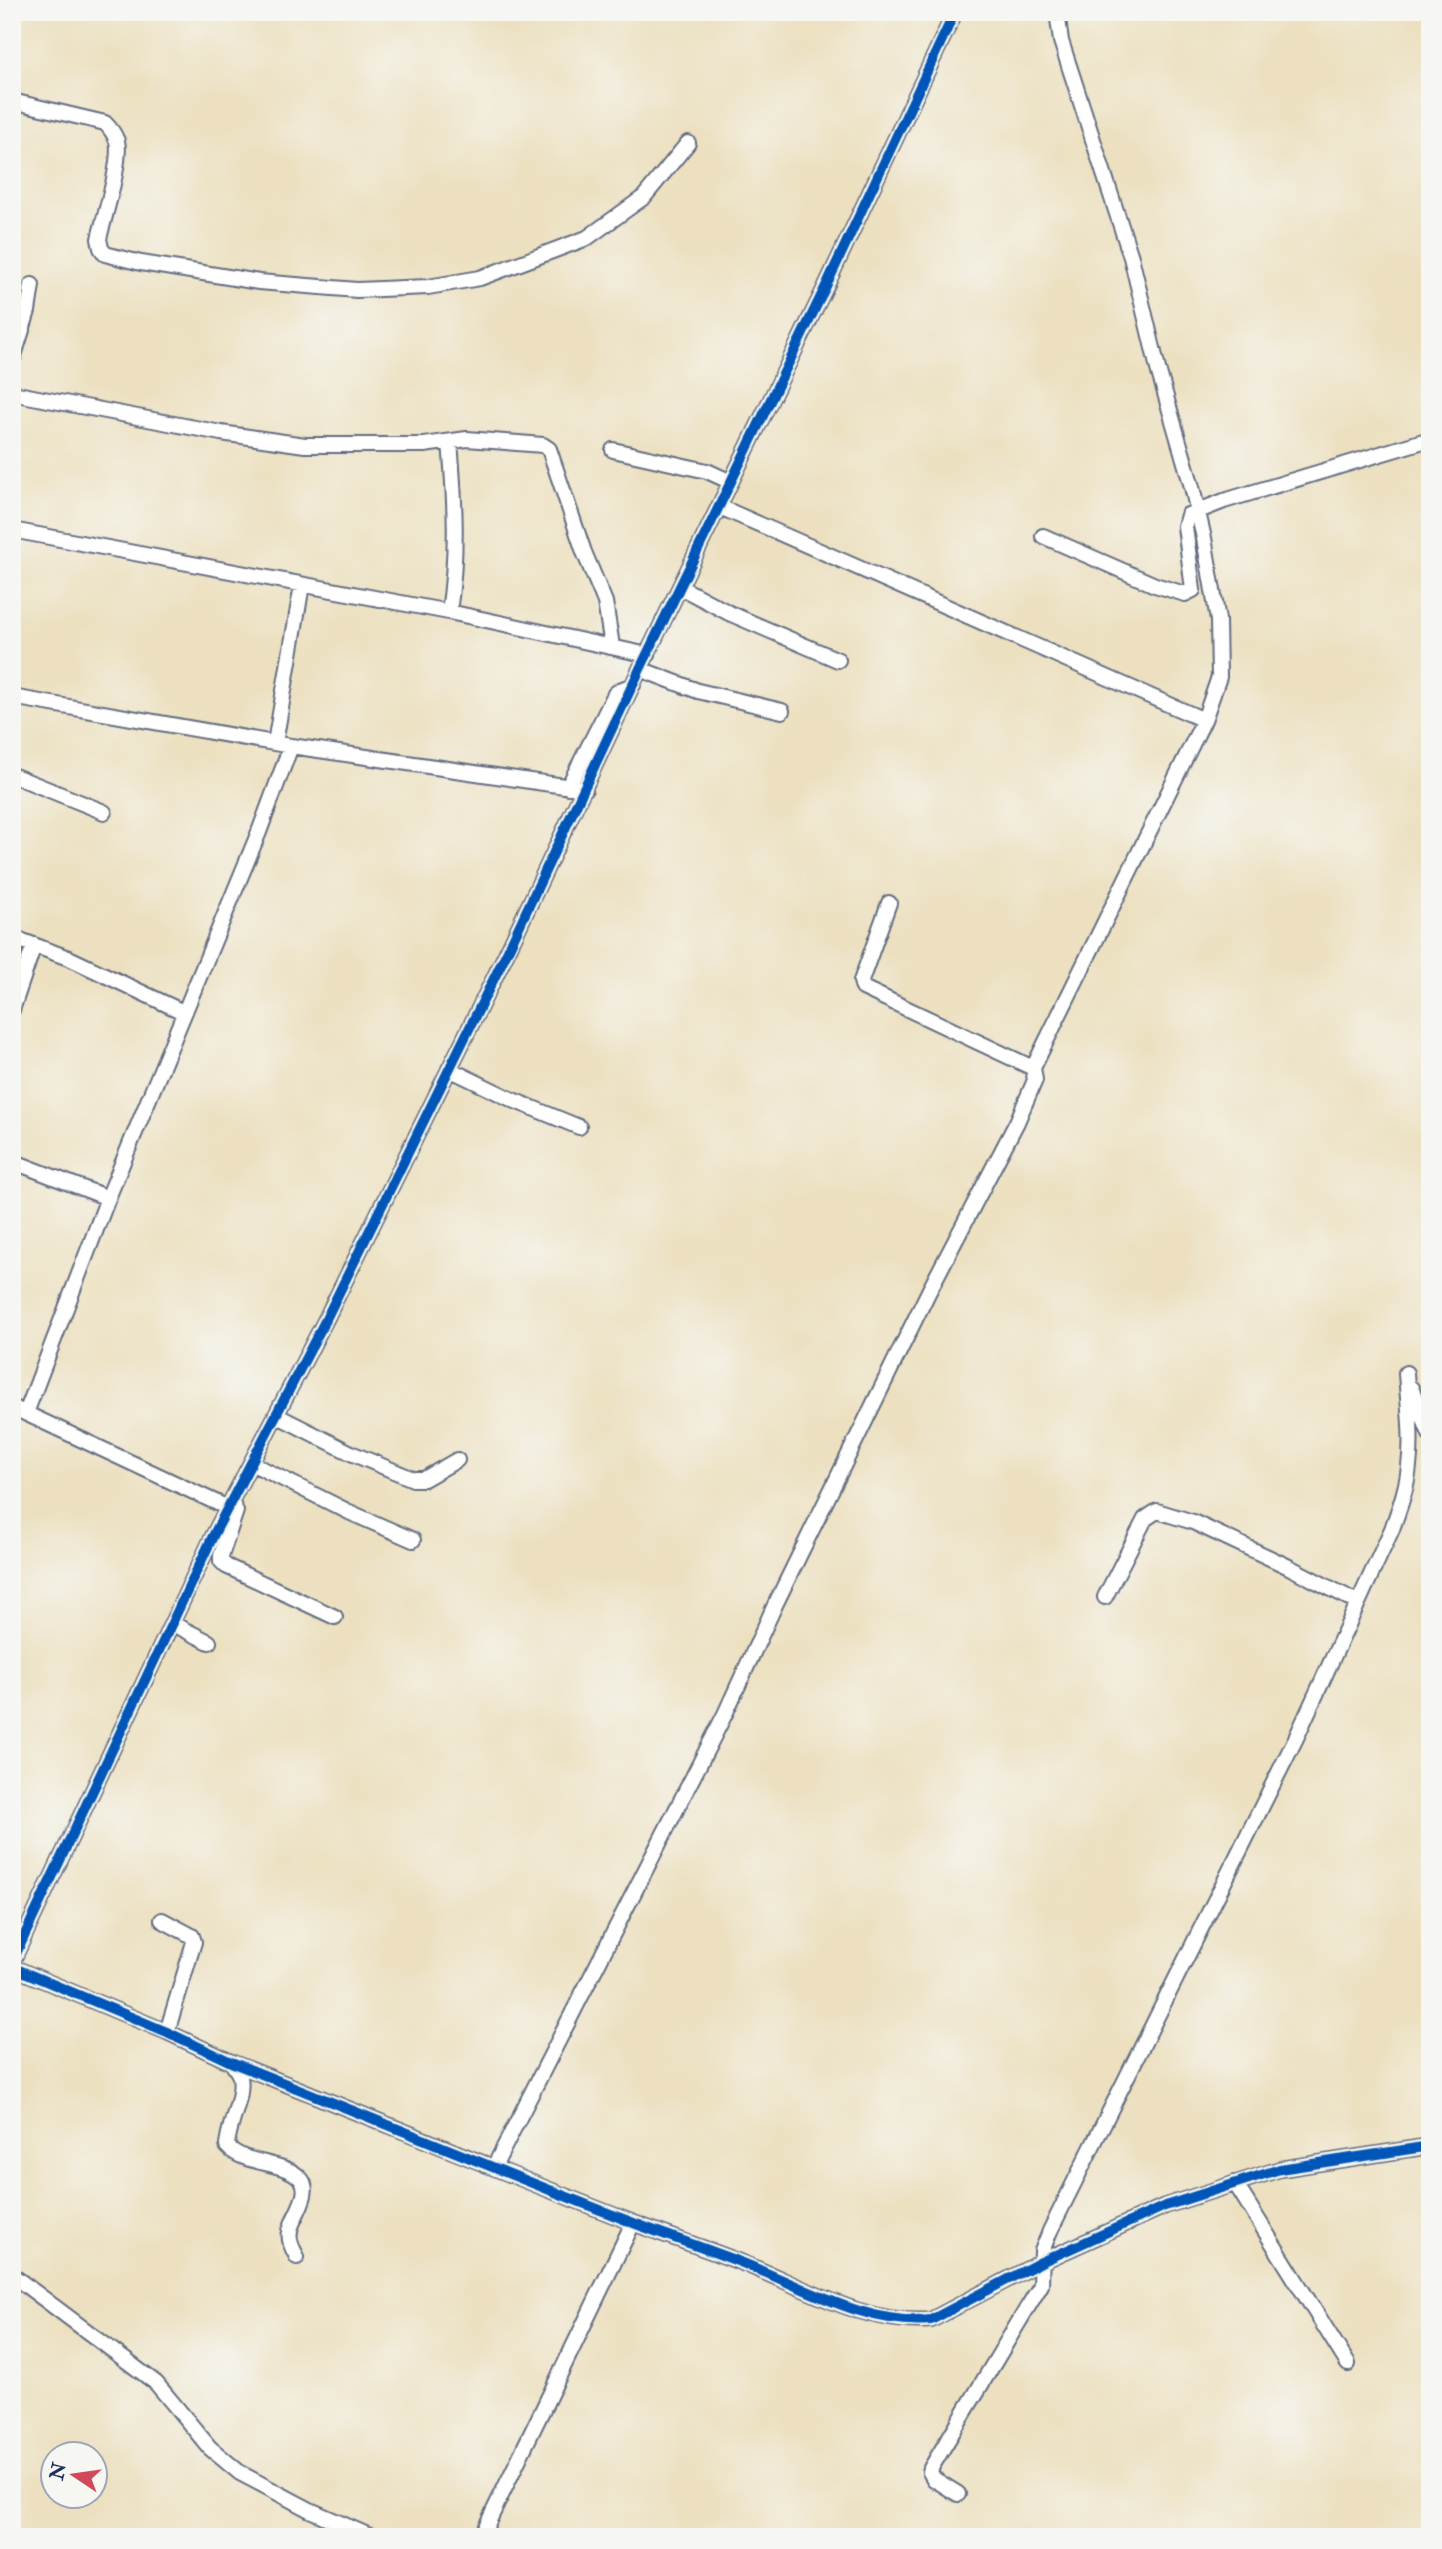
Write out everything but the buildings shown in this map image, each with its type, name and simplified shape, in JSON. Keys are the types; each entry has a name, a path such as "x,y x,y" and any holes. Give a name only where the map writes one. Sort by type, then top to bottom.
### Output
{"street":[{"path":"12,1962 126,1718 230,1505 325,1321 585,789 955,12"},
{"path":"494,2167 725,1714 775,1605 929,1291 1017,1122 1035,1080 1033,1068 1204,720 1219,677 1218,620 1198,510 1130,257 1062,41 1056,12"},
{"path":"12,101 105,123 113,131 118,144 116,162 99,239 105,254 141,263 259,282 357,290 428,287 480,278 587,238 644,197 688,143"},
{"path":"12,362 28,311 32,285"},
{"path":"12,393 234,435 304,445 424,445 467,439 543,445 549,449 584,552 605,603 612,646"},
{"path":"1044,536 1155,585 1185,594 1192,590 1185,526 1188,515 1430,439"},
{"path":"449,612 455,572 457,518 450,442"},
{"path":"613,450 707,471 731,482"},
{"path":"720,507 1204,720"},
{"path":"12,530 449,612 648,655"},
{"path":"275,743 302,585"},
{"path":"682,588 729,613 838,660"},
{"path":"640,669 698,691 782,711"},
{"path":"568,787 615,694 633,685"},
{"path":"12,697 291,746 585,789"},
{"path":"291,746 259,832 19,1410 230,1505 236,1511 221,1561 226,1566 335,1617"},
{"path":"12,775 104,812"},
{"path":"889,903 861,981 863,988 1033,1068"},
{"path":"12,937 71,959 183,1012"},
{"path":"12,1010 34,945"},
{"path":"449,1069 513,1100 579,1127"},
{"path":"12,1161 108,1198"},
{"path":"958,2494 934,2479 931,2468 1041,2285 1041,2262 1050,2231 1296,1738 1392,1529 1409,1467 1410,1432 1406,1373 1430,1434"},
{"path":"276,1415 351,1453 414,1479 424,1479 457,1460"},
{"path":"251,1463 349,1512 413,1540"},
{"path":"1105,1597 1145,1519 1157,1511 1164,1511 1287,1566 1357,1602"},
{"path":"173,1624 209,1642"},
{"path":"162,1920 192,1936 194,1942 167,2032"},
{"path":"12,1967 232,2062 633,2223 738,2260 849,2307 916,2322 931,2320 1041,2262 1165,2206 1280,2169 1430,2146"},
{"path":"232,2062 240,2078 237,2107 228,2130 227,2146 234,2154 288,2172 300,2179 304,2186 302,2200 290,2231 290,2242 297,2257"},
{"path":"1235,2183 1348,2364"},
{"path":"481,2537 633,2223"},
{"path":"12,2275 156,2383 210,2448 240,2473 310,2510 372,2537"}],"cycle path":[{"path":"12,1962 213,1536 325,1321 509,948 955,12"},
{"path":"12,1967 231,2062 644,2227 758,2269 831,2301 855,2310 906,2320 931,2320 1041,2262 1165,2206 1280,2169 1430,2146"}]}
